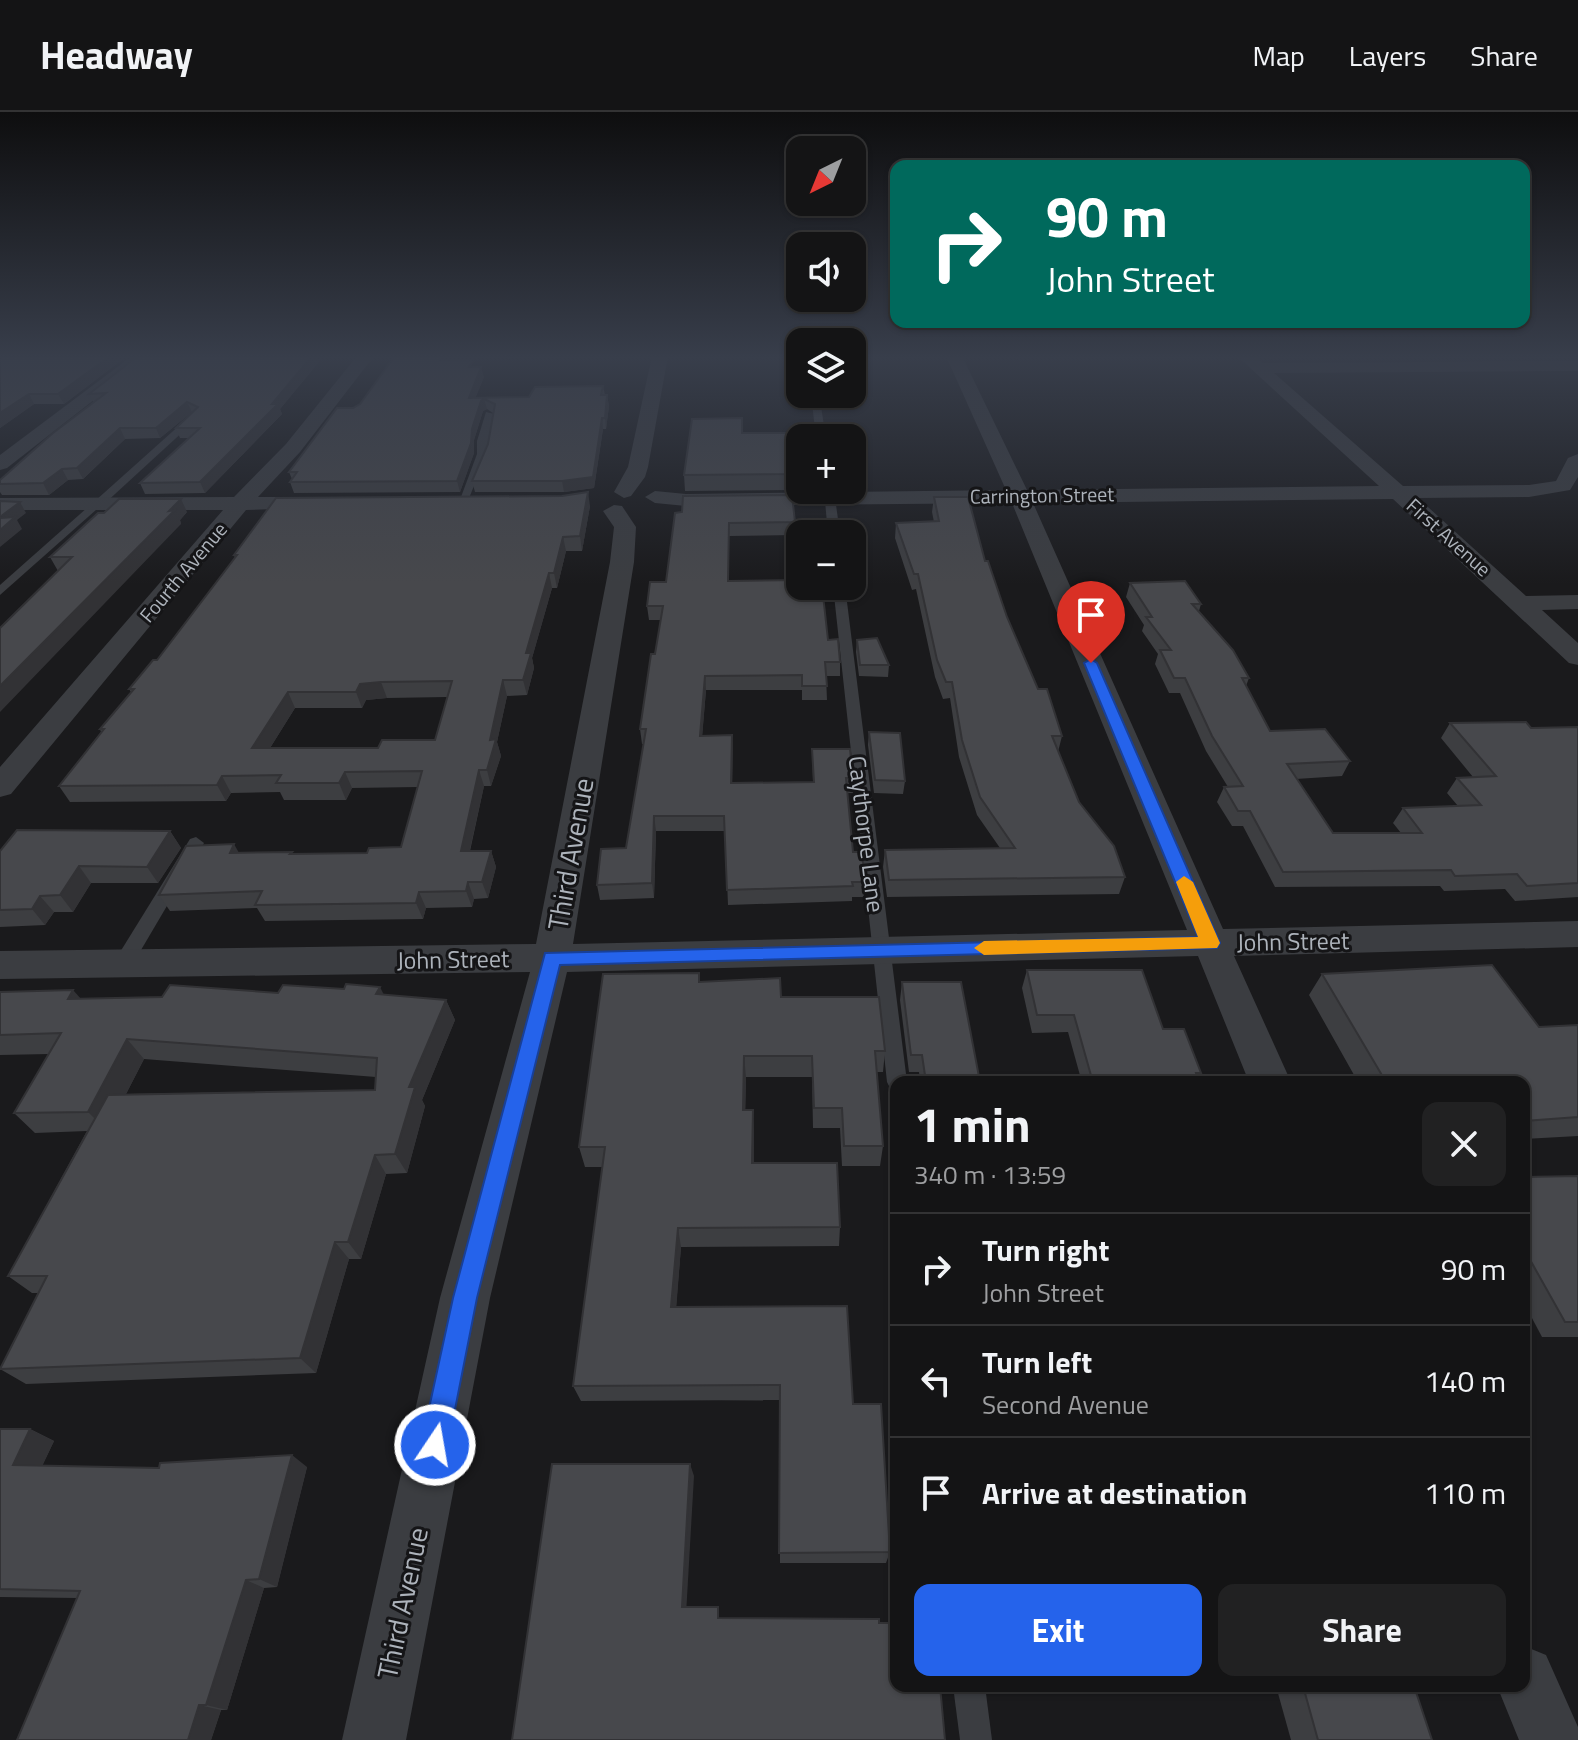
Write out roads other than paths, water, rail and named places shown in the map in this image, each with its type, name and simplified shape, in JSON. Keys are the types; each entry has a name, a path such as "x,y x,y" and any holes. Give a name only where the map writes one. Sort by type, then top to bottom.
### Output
{"street":[{"path":"0,464 42,432"},
{"name":"Fourth Avenue","path":"0,787 238,506 306,432"},
{"name":"Third Avenue","path":"374,1740 465,1298 552,958 611,628 626,502 642,432"},
{"path":"990,432 1267,1076"},
{"name":"First Avenue","path":"1331,432 1578,657"},
{"name":"Carrington Street","path":"866,494 1550,490 1563,486 1569,479 1570,469 1578,460"},
{"name":"Carrington Street","path":"626,502 786,496"},
{"path":"455,503 491,502"},
{"path":"0,504 313,508 339,504"},
{"path":"0,510 95,506"},
{"path":"1522,603 1578,602"},
{"name":"John Street","path":"0,965 552,958 1578,934"},
{"path":"1530,1691 1551,1740"}],"lane":[{"path":"0,591 177,432"},
{"path":"455,503 482,454 484,432"},
{"name":"Caythorpe Lane","path":"841,600 896,1076"},
{"path":"124,962 196,843"},
{"path":"970,1692 976,1740"}]}
